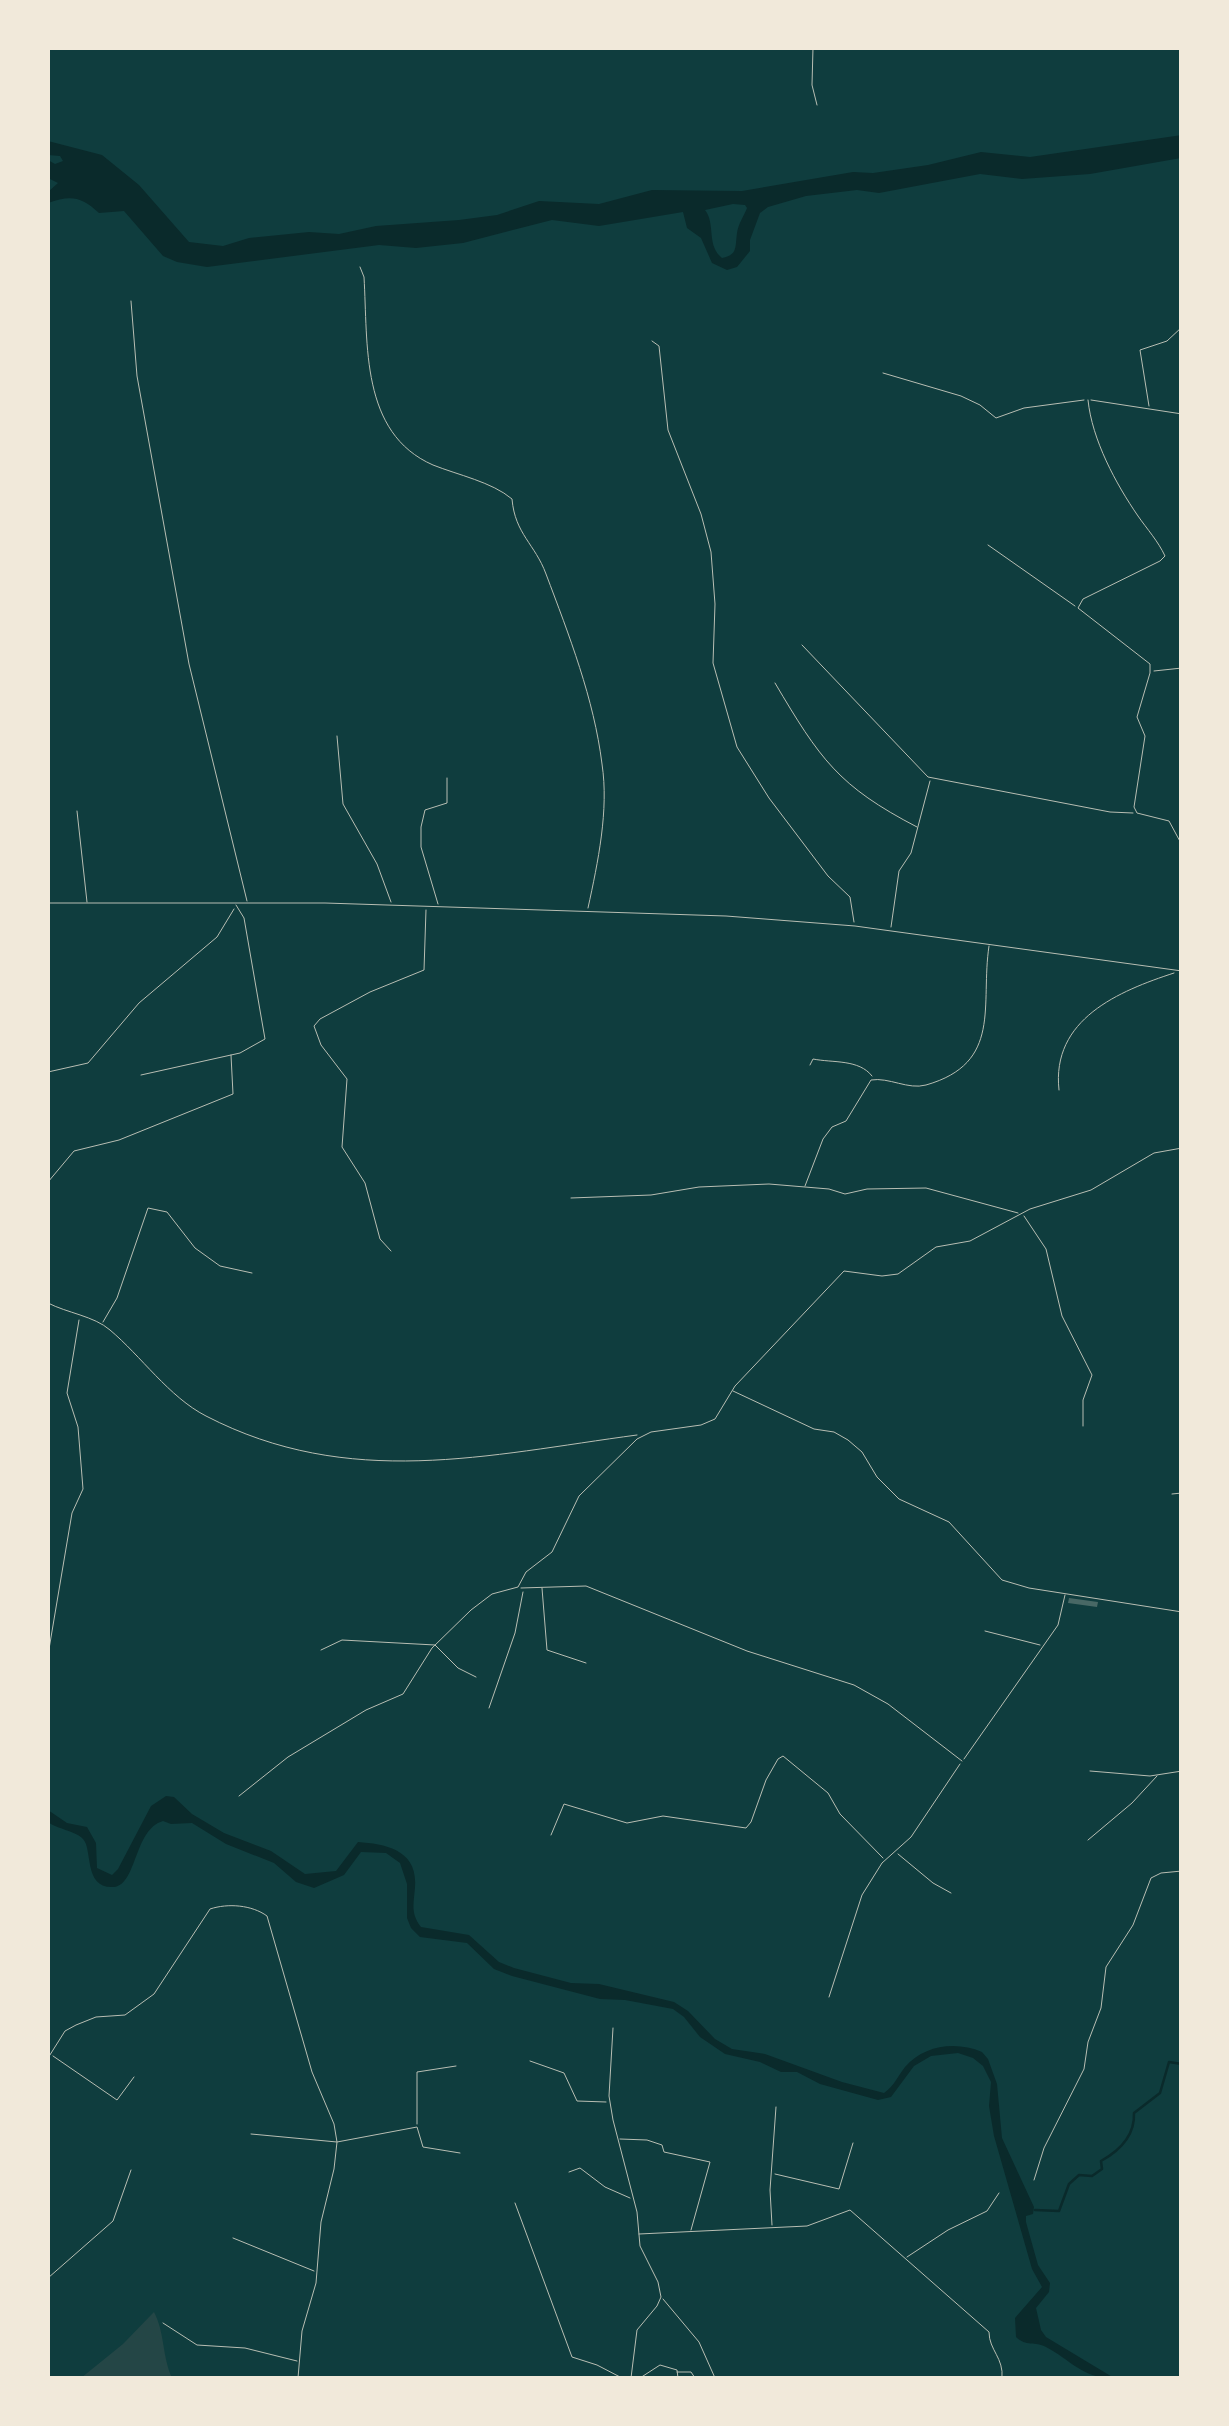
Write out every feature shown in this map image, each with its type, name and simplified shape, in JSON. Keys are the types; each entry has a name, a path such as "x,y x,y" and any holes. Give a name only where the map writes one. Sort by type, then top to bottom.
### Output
{"street":[{"path":"813,48 812,86 817,105"},
{"path":"360,267 364,277 367,352 380,414 392,433 418,457 512,499 516,525 544,570 577,660 603,770 602,821 588,911"},
{"path":"131,301 137,376 189,664 248,903"},
{"path":"1150,409 1140,350 1164,342 1182,326"},
{"path":"652,341 659,348 668,430 711,552 715,604 713,663 737,747 769,798 828,876 850,898 854,926"},
{"path":"883,373 960,396 996,418 1024,408 1088,400 1182,414"},
{"path":"1078,608 1083,599 1165,556 1105,457 1092,425 1088,400"},
{"path":"988,545 1147,661 1151,672 1137,717 1145,736 1135,788 1136,812"},
{"path":"802,646 931,778 1110,812 1136,812 1169,821 1182,845"},
{"path":"1151,672 1182,668"},
{"path":"776,684 811,743 839,778 872,803 917,827"},
{"path":"338,736 343,804 376,861 392,905"},
{"path":"439,907 420,827 426,809 447,804 447,778"},
{"path":"890,930 899,872 911,853 931,778"},
{"path":"77,810 86,903"},
{"path":"48,904 392,905 726,916 890,930 1179,971"},
{"path":"141,1075 231,1055 260,1044 266,1036 244,918 237,904"},
{"path":"48,1072 88,1063 140,1003 218,938 237,904"},
{"path":"391,1251 381,1241 367,1187 342,1147 346,1079 321,1045 314,1026 370,992 424,970 426,907"},
{"path":"873,1079 923,1086 975,1055 986,1019 989,943"},
{"path":"1059,1090 1058,1070 1073,1028 1114,997 1179,971"},
{"path":"48,1182 74,1151 120,1140 231,1096 235,1092 231,1055"},
{"path":"810,1065 813,1059 856,1064 867,1069 873,1079"},
{"path":"804,1188 823,1139 832,1127 846,1120 873,1079"},
{"path":"48,1303 100,1324 202,1413 284,1448 352,1459 416,1462 474,1455 504,1456 640,1436 713,1420 732,1391 844,1271 898,1274 936,1247 970,1241 1022,1214 1091,1190 1154,1153 1182,1148"},
{"path":"571,1198 656,1195 713,1186 769,1184 850,1194 867,1189 926,1188 1022,1214 1046,1249 1062,1316 1092,1374 1083,1400 1082,1426"},
{"path":"100,1324 112,1310 148,1208 167,1212 190,1244 220,1266 252,1273"},
{"path":"48,1655 72,1512 83,1490 78,1427 67,1392 80,1317"},
{"path":"732,1391 814,1429 834,1432 848,1440 899,1499 948,1522 1002,1580 1029,1588 1182,1612"},
{"path":"518,1587 526,1572 554,1548 579,1496 640,1436"},
{"path":"1172,1494 1182,1493"},
{"path":"240,1796 288,1757 366,1710 405,1692 435,1644 487,1597 518,1587 572,1584 591,1588 738,1648 854,1685 888,1704 962,1762"},
{"path":"539,1586 544,1594 543,1635 547,1650 586,1662"},
{"path":"489,1708 515,1632 523,1588"},
{"path":"829,1997 860,1899 885,1860 911,1837 1058,1625 1065,1592"},
{"path":"985,1632 1043,1646"},
{"path":"321,1650 342,1640 435,1644 458,1668 476,1677"},
{"path":"552,1835 564,1804 622,1823 663,1816 746,1828 774,1766 783,1756 828,1793 840,1814 885,1860"},
{"path":"1090,1771 1157,1776 1182,1771"},
{"path":"1088,1840 1157,1776"},
{"path":"896,1852 932,1883 951,1893"},
{"path":"1034,2180 1041,2154 1084,2069 1108,1964 1132,1925 1151,1878 1161,1872 1182,1871"},
{"path":"134,2078 117,2100 49,2056 66,2031 76,2025 96,2017 125,2015 154,1994 210,1909 226,1906 266,1914 312,2072 334,2124 337,2142 320,2222 317,2272 302,2330 298,2378"},
{"path":"613,2028 610,2103 644,2258 658,2282 661,2297 698,2342 715,2378"},
{"path":"530,2061 564,2073 577,2101 610,2103"},
{"path":"456,2066 418,2072 417,2127 423,2148 460,2153"},
{"path":"772,2228 776,2107"},
{"path":"251,2134 337,2142 417,2127"},
{"path":"617,2138 652,2142 662,2146 663,2152 709,2162 691,2232"},
{"path":"772,2173 838,2189 853,2142"},
{"path":"570,2172 580,2168 605,2188 633,2199"},
{"path":"48,2278 113,2221 132,2170"},
{"path":"904,2258 987,2211 999,2192"},
{"path":"515,2203 572,2357 597,2364 622,2378"},
{"path":"639,2234 807,2226 850,2210 989,2332 989,2344 1002,2366 1002,2378"},
{"path":"234,2238 317,2272"},
{"path":"631,2378 637,2330 661,2297"},
{"path":"658,2306 667,2306"},
{"path":"163,2324 202,2346 245,2348 300,2362"},
{"path":"640,2378 660,2365 691,2372 694,2378"},
{"path":"678,2372 678,2378"}],"shaded area":[{"path":"1182,135 1181,158 1090,174 1022,179 980,174 879,193 857,190 806,196 768,207 760,213 750,251 737,267 727,270 712,263 701,238 687,228 683,212 599,226 552,220 463,243 416,248 379,245 207,267 163,256 124,211 99,213 75,199 48,203 48,192 58,183 48,178 48,160 55,164 63,161 60,156 48,155 48,141 102,155 139,185 189,242 223,246 249,238 309,232 339,234 376,226 497,215 539,201 599,204 652,190 742,191 853,172 928,165 981,152 1030,157","holes":["745,205 735,250 722,258 714,247 705,210"]},
{"path":"166,1796 174,1797 192,1814 224,1833 271,1851 305,1874 336,1871 358,1842 398,1851 406,1857 415,1875 414,1912 421,1927 469,1935 499,1962 514,1968 674,2002 732,2049 765,2054 884,2093 921,2054 951,2046 982,2052 997,2084 1002,2138 1034,2207 1026,2222 1038,2265 1050,2283 1049,2292 1036,2308 1041,2330 1046,2337 1114,2378 1085,2372 1046,2347 1016,2337 1015,2318 1042,2287 1032,2269 994,2136 989,2106 991,2082 983,2066 973,2058 958,2053 931,2056 914,2066 891,2097 878,2100 820,2084 797,2072 781,2072 760,2062 725,2054 700,2037 673,2009 600,1999 512,1976 494,1969 467,1943 420,1937 407,1918 407,1884 400,1863 386,1853 361,1852 344,1875 314,1888 296,1882 274,1863 226,1844 192,1823 163,1821 146,1834 127,1877 114,1887 97,1882 83,1839 48,1822 48,1810 67,1823 87,1827 96,1843 97,1868 112,1875 151,1806"},
{"path":"154,2312 172,2378 81,2378 123,2344"}],"building":[{"path":"1069,1598 1098,1602 1097,1607 1068,1603"}],"waterway":[{"path":"1035,2210 1059,2211 1069,2184 1079,2175 1092,2176 1102,2169 1101,2161 1129,2136 1134,2113 1160,2093 1169,2062 1182,2064"}]}
